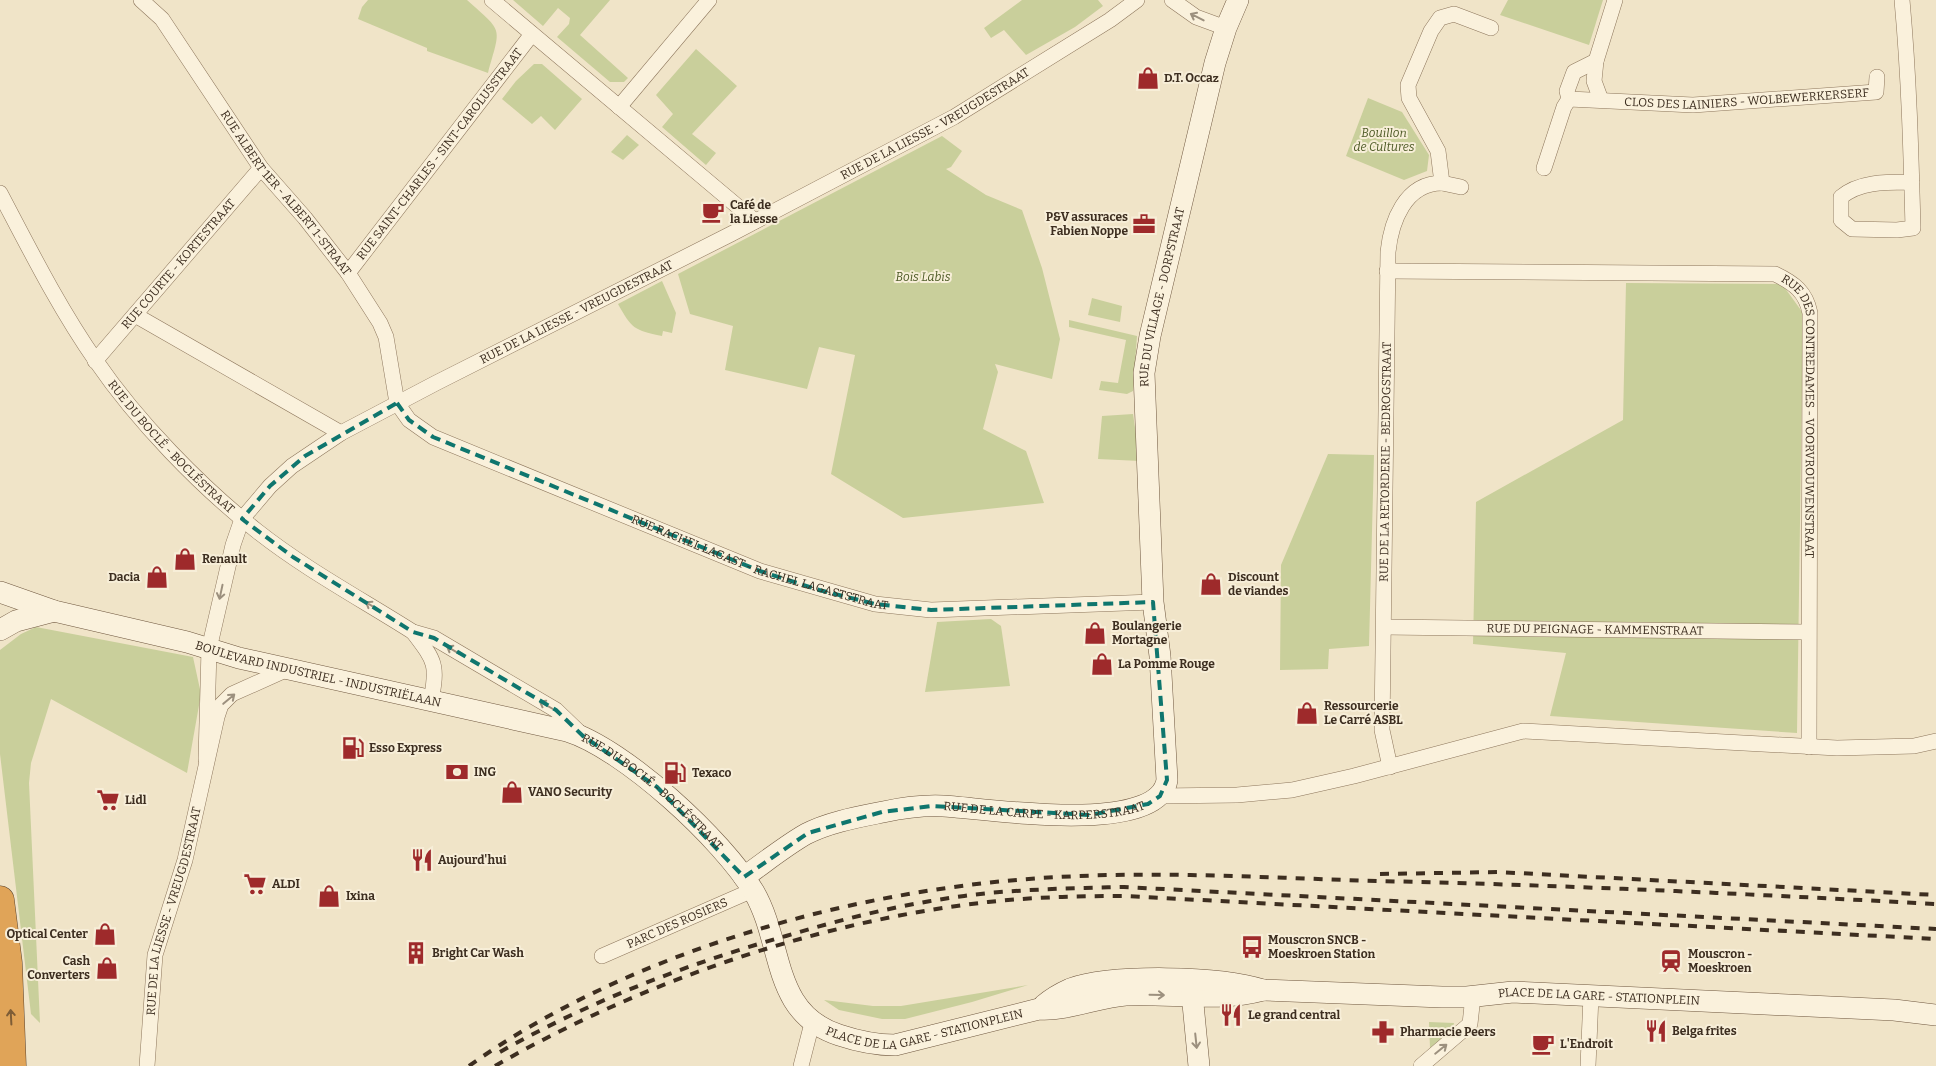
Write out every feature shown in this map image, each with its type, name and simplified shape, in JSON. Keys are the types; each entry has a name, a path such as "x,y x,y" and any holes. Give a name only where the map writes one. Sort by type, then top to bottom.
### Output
{"highway":[{"path":"0,900 8,963 12,1066"}],"main road":[{"name":"RUE DU VILLAGE - DORPSTRAAT","path":"1153,602 1144,402 1145,365 1150,336 1213,72 1226,28 1238,0"},
{"name":"BOULEVARD INDUSTRIEL - INDUSTRIËLAAN","path":"0,592 54,611 288,669 583,736"},
{"name":"RUE DE LA CARPE - KARPERSTRAAT","path":"748,883 808,833 836,823 882,812 932,806 1056,814 1102,814 1140,807 1160,796 1167,780 1160,656 1153,602"},
{"name":"BOULEVARD INDUSTRIEL - INDUSTRIËLAAN","path":"0,630 16,621 54,611"},
{"name":"RUE DU BOCLÉ - BOCLÉSTRAAT","path":"583,736 611,752 657,787 710,837 748,883 763,910 791,998 802,1014 812,1022"},
{"name":"PLACE DE LA GARE - STATIONPLEIN","path":"812,1022 845,1037 875,1044 895,1045 1039,1009 1062,993 1087,985 1124,980 1237,996 1263,990 1442,997 1513,992 1901,1011 1936,1015"},
{"path":"1191,988 1198,1066"}],"street":[{"name":"RUE ALBERT 1ER - ALBERT 1-STRAAT","path":"141,0 162,19 187,53 212,96 260,168 305,218 348,273 384,330 397,403"},
{"path":"492,0 755,221"},
{"path":"619,107 709,0"},
{"name":"RUE DE LA LIESSE - VREUGDESTRAAT","path":"206,759 209,649 224,581 242,520 281,476 305,456 341,433 397,403 755,221 954,117 1110,20 1136,0"},
{"path":"1172,0 1196,16 1226,28"},
{"path":"1601,100 1594,81 1596,61 1615,0"},
{"path":"1902,0 1907,51 1912,182 1913,228 1897,230 1852,229 1841,220 1841,197 1852,188 1891,182 1912,182"},
{"path":"1442,183 1438,151 1409,98 1408,85 1431,31 1440,18 1454,14 1491,28"},
{"name":"RUE SAINT-CHARLES - SINT-CAROLUSSTRAAT","path":"348,273 532,34"},
{"path":"1544,168 1564,108 1569,99 1568,90 1574,72 1596,61"},
{"name":"CLOS DES LAINIERS - WOLBEWERKERSERF","path":"1569,99 1601,100 1615,103 1693,105 1768,102 1876,92 1877,77"},
{"name":"RUE COURTE - KORTESTRAAT","path":"95,361 260,168"},
{"name":"RUE DE LA RETORDERIE - BEDROGSTRAAT","path":"1390,767 1382,738 1387,271 1390,236 1395,216 1416,192 1429,184 1442,183 1460,186"},
{"name":"RUE DU BOCLÉ - BOCLÉSTRAAT","path":"0,193 50,287 95,361 114,386 174,454 242,520 293,557 413,632 434,638 556,710 583,736"},
{"name":"RUE DES CONTREDAMES - VOORVROUWENSTRAAT","path":"1387,271 1775,274 1800,289 1808,301 1810,313 1809,746"},
{"path":"135,314 341,433"},
{"name":"RUE RACHEL LAGAST - RACHEL LAGASTSTRAAT","path":"397,403 409,420 433,437 760,571 828,592 875,604 930,610 1153,602"},
{"name":"RUE DU PEIGNAGE - KAMMENSTRAAT","path":"1384,627 1808,632"},
{"name":"RUE DU BOCLÉ - BOCLÉSTRAAT","path":"413,632 432,656 435,667 431,701"},
{"name":"RUE DE LA LIESSE - VREUGDESTRAAT","path":"147,1066 154,955 186,860 206,759 217,717 227,698 288,669"},
{"path":"1160,796 1237,796 1280,792 1328,783 1523,731 1809,746 1914,746 1936,741"},
{"name":"PARC DES ROSIERS","path":"602,956 748,883"},
{"path":"1421,1066 1470,1024 1473,996"},
{"path":"1588,1066 1591,996"},
{"path":"801,1066 812,1022"}],"highlighted area":[{"path":"397,403 409,420 433,437 760,571 819,590 875,604 931,610 1153,602 1167,780 1160,796 1148,804 1090,815 932,806 882,812 808,833 744,877 657,787 583,736 556,710 434,638 413,632 293,557 242,519 270,486 305,456"}],"green space":[{"path":"368,0 467,0 488,19 496,31 497,38 488,73 427,51 427,48 358,19 362,7"},
{"path":"513,0 610,0 580,35 628,78 624,82 610,82 557,37 569,24 570,18 558,8 543,26"},
{"path":"1022,0 1098,0 1103,6 1075,27 1026,55 1004,30 991,38 984,28"},
{"path":"1508,0 1603,0 1589,45 1500,15"},
{"path":"696,49 737,86 692,134 716,153 706,165 662,127 673,114 656,95"},
{"path":"534,64 542,64 582,99 555,130 541,116 532,124 502,99 516,81"},
{"name":"Bouillon de Cultures","path":"1368,98 1402,112 1429,155 1427,171 1404,180 1346,156"},
{"path":"627,135 639,145 623,160 611,152"},
{"name":"Bois Labis","path":"942,136 962,151 951,167 946,169 986,195 1022,210 1042,268 1060,339 1052,379 995,364 998,372 983,429 1026,451 1044,503 903,518 831,474 855,355 819,347 807,389 725,370 733,326 690,314 678,274"},
{"path":"662,281 676,313 672,333 663,331 662,336 639,330 631,324 618,304"},
{"path":"1626,283 1782,284 1803,313 1797,733 1550,716 1566,653 1473,644 1476,502 1623,420"},
{"path":"1092,298 1122,306 1120,322 1088,315"},
{"path":"1069,320 1137,336 1133,391 1127,394 1099,390 1101,381 1118,383 1126,340 1069,327"},
{"path":"1133,414 1140,461 1098,459 1102,416"},
{"path":"1328,454 1374,455 1369,646 1329,649 1328,669 1280,670 1281,565"},
{"path":"991,619 1001,626 1010,686 925,692 937,622"},
{"path":"36,627 193,657 201,694 187,773 51,699 31,763 29,783 40,1023 31,1014 0,754 0,650 21,634"},
{"path":"1028,985 905,1019 882,1019 839,1010 824,1000 873,1006 901,1006"},
{"path":"1429,1022 1454,1023 1452,1031 1430,1048"}],"railway":[{"path":"1380,874 1498,872 1936,895"},
{"path":"469,1066 533,1025 602,989 675,958 750,932 828,911 906,894 983,883 1099,875 1218,876 1587,887 1936,904"},
{"path":"500,1052 604,1000 712,959 861,915 912,904 989,893 1124,887 1936,929"},
{"path":"495,1066 552,1035 611,1007 734,959 860,924 924,911 1005,900 1125,896 1936,939"}],"place":[{"name":"D.T. Occaz","path":"1148,78"},
{"name":"Café de la Liesse","path":"713,212"},
{"name":"P&V assuraces Fabien Noppe","path":"1144,224"},
{"name":"Renault","path":"185,559"},
{"name":"Dacia","path":"157,577"},
{"name":"Discount de viandes","path":"1211,584"},
{"name":"Boulangerie Mortagne","path":"1095,633"},
{"name":"La Pomme Rouge","path":"1102,664"},
{"name":"Ressourcerie Le Carré ASBL","path":"1307,713"},
{"name":"Esso Express","path":"353,748"},
{"name":"ING","path":"457,772"},
{"name":"Texaco","path":"675,773"},
{"name":"VANO Security","path":"512,792"},
{"name":"Lidl","path":"108,800"},
{"name":"Aujourd'hui","path":"422,860"},
{"name":"ALDI","path":"255,884"},
{"name":"Ixina","path":"329,896"},
{"name":"Optical Center","path":"105,934"},
{"name":"Mouscron SNCB - Moeskroen Station","path":"1252,947"},
{"name":"Bright Car Wash","path":"416,953"},
{"name":"Mouscron - Moeskroen","path":"1671,961"},
{"name":"Cash Converters","path":"107,968"},
{"name":"Le grand central","path":"1231,1015"},
{"name":"Belga frites","path":"1656,1031"},
{"name":"Pharmacie Peers","path":"1383,1032"},
{"name":"L'Endroit","path":"1543,1044"}]}
